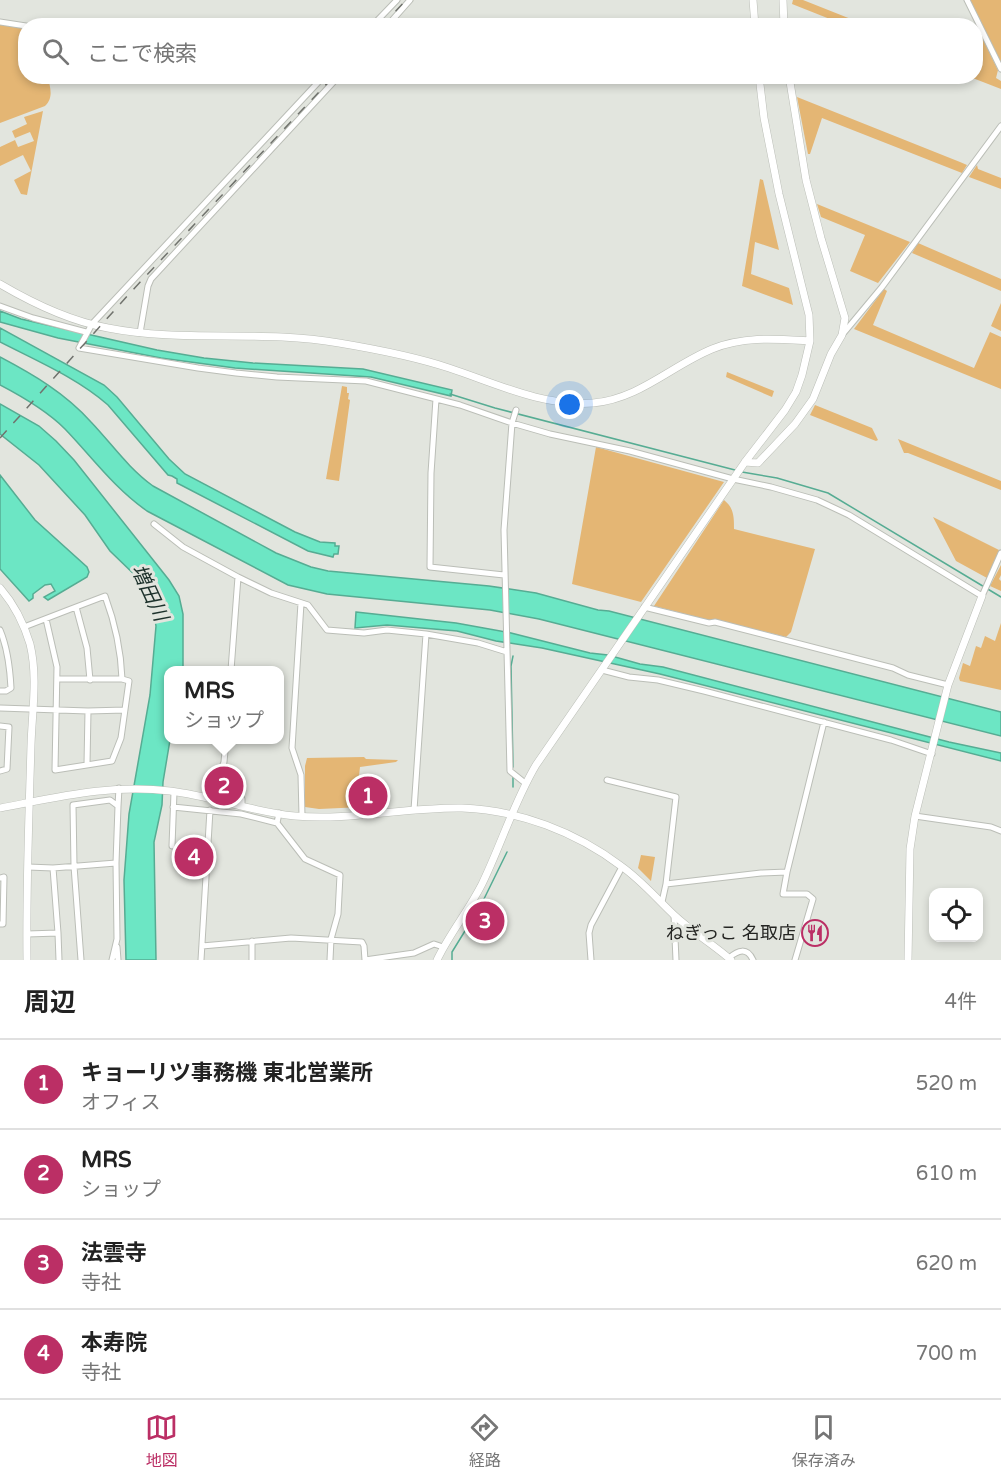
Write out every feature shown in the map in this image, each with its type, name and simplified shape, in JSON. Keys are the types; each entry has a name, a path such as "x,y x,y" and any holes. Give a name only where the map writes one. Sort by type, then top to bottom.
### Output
{"street":[{"path":"380,18 397,0"},
{"path":"394,18 411,0"},
{"path":"753,0 754,18"},
{"path":"783,0 784,18"},
{"path":"967,0 976,18"},
{"path":"0,22 18,25"},
{"path":"983,32 1001,69"},
{"path":"317,84 92,324 79,348 207,369 277,377 366,381 436,399 550,434 630,451 817,500 849,515 982,594"},
{"path":"140,333 151,279 332,84"},
{"path":"437,960 471,905 525,783 639,615 743,465 785,411 796,392 810,341 807,302 777,186 760,84"},
{"path":"790,84 806,180 843,330"},
{"path":"743,465 758,463 795,424 813,399 843,330 882,286 1001,126"},
{"path":"0,284 48,310 92,324 140,333 285,337 336,342 410,357 544,399 574,404 597,403 630,394 696,357 729,344 761,338 810,341"},
{"path":"0,306 86,333"},
{"path":"843,330 856,318"},
{"path":"436,399 431,473 430,567 504,575"},
{"path":"516,410 512,422 504,530 504,583 510,771 525,783"},
{"path":"154,524 183,547 238,577 272,593 308,605 327,630 364,633 387,630 426,634 506,650"},
{"path":"908,960 910,849 915,816 947,688 982,594 1001,553"},
{"path":"231,666 238,577"},
{"path":"0,588 17,612 24,627 33,660 27,960"},
{"path":"24,627 105,596 113,616 122,679"},
{"path":"301,603 291,748 301,775 302,816"},
{"path":"76,607 87,648 90,680"},
{"path":"644,608 789,641 893,668 947,688"},
{"path":"46,619 55,652 58,679 55,770 112,761 121,738 129,681 122,679 58,679"},
{"path":"0,630 10,664 10,688 0,691"},
{"path":"414,810 426,634"},
{"path":"603,669 629,677 658,680 825,722 932,752"},
{"path":"0,708 125,710"},
{"path":"87,764 88,711"},
{"path":"795,960 813,899 807,894 783,894 786,872 825,722"},
{"path":"0,726 9,727 7,769 0,771"},
{"path":"226,744 224,762 215,787 239,795 242,799 242,806"},
{"path":"607,780 676,797 662,902"},
{"path":"118,960 116,863 118,806 122,788"},
{"path":"0,808 80,792 122,788 172,791 302,816 464,808 512,814 560,831 590,845 622,867 674,915 730,959 736,951 741,950 746,951 753,960"},
{"path":"172,791 172,846"},
{"path":"81,960 74,866 73,805 110,800 118,806"},
{"path":"173,807 241,814 277,823 305,859 340,875 338,914 331,939 330,960"},
{"path":"201,960 210,810"},
{"path":"277,823 279,813"},
{"path":"915,816 991,827 1001,831"},
{"path":"28,867 52,868 116,863"},
{"path":"591,960 589,933 591,925 622,867"},
{"path":"52,868 59,960"},
{"path":"666,884 786,872"},
{"path":"0,878 4,877 3,924 0,924"},
{"path":"674,915 676,960"},
{"path":"27,934 58,933"},
{"path":"202,946 291,938 358,940 364,946 365,960 414,953 434,944 443,947"},
{"path":"112,960 117,939"},
{"path":"252,941 252,960"}],"shaded area":[{"path":"793,0 803,0 848,18 827,18 792,4"},
{"path":"970,0 1001,0 1001,64 983,27 983,18 979,18"},
{"path":"0,24 18,27 18,84 49,84 51,92 50,99 45,106 0,123"},
{"path":"983,39 998,70 996,78 1001,81 1001,89 983,82"},
{"path":"797,97 967,165 962,173 822,118 810,154 808,154"},
{"path":"43,111 27,195 21,194 14,180 31,171 23,155 0,166 0,147 15,140 18,147 34,141 30,132 15,138 12,131 27,124 24,117"},
{"path":"977,165 978,169 1001,178 1001,189 969,177"},
{"path":"760,179 763,180 779,250 755,242 751,274 789,288 793,305 742,286"},
{"path":"817,204 910,242 878,283 850,271 865,235 821,217"},
{"path":"918,243 1001,279 1001,291 912,253"},
{"path":"884,289 887,291 873,325 974,368 990,332 1001,337 1001,389 854,329"},
{"path":"1001,303 1001,331 991,326"},
{"path":"727,372 774,391 772,397 726,377"},
{"path":"342,386 347,387 350,400 339,481 326,479"},
{"path":"815,405 872,428 878,440 810,415"},
{"path":"898,439 1001,481 1001,490 904,453"},
{"path":"596,447 724,482 641,602 572,584"},
{"path":"724,500 732,510 734,529 815,549 791,632 786,637 654,606"},
{"path":"933,517 999,550 989,577 956,561"},
{"path":"1001,565 999,579 1001,591 990,586"},
{"path":"1001,623 1001,690 960,681 963,663 970,666 976,646 981,648 985,636 995,641"},
{"path":"364,757 366,759 398,760 360,767 358,785 362,789 363,807 319,809 305,807 307,758"},
{"path":"641,855 655,857 651,881 638,868"}],"water":[{"path":"0,311 21,319 157,350 204,358 363,369 452,390 451,396 371,377 235,368 161,358 58,338 0,322"},
{"path":"0,328 104,385 185,474 295,532 320,542 335,543 335,546 339,546 338,554 334,554 333,557 308,551 177,483 177,479 168,475 108,405 70,378 0,342"},
{"path":"0,357 37,378 71,402 128,464 153,486 276,553 311,567 328,571 489,586 536,593 1001,712 1001,736 539,619 490,610 327,594 288,585 147,511 135,502 58,422 0,385"},
{"name":"増田川","path":"0,404 39,426 56,441 74,460 169,580 179,596 183,614 183,666 164,666 164,744 169,744 162,805 154,842 156,960 126,960 124,880 129,814 150,695 156,626 153,609 148,593 140,580 110,551 85,515 39,465 0,434"},
{"path":"0,475 35,520 87,567 89,572 87,577 48,600 44,597 55,591 51,584 45,585 33,594 33,598 29,601 0,569"},
{"path":"356,612 456,623 511,633 640,664 663,667 949,742 1001,753 1001,761 660,674 542,648 496,641 457,631 387,625 355,628"}],"waterway":[{"path":"450,394 495,408 735,470"},
{"path":"742,472 777,478 828,493 1001,597"},
{"path":"513,656 511,666 513,767"},
{"path":"513,777 513,787"},
{"path":"452,960 452,952 481,905 507,852"}],"railway":[{"path":"389,18 406,0"},
{"path":"0,438 129,294 326,84"}],"place":[{"name":"MRS","path":"224,786"},
{"name":"キョーリツ事務機 東北営業所","path":"368,796"},
{"name":"本寿院","path":"194,857"},
{"name":"法雲寺","path":"485,921"},
{"name":"ねぎっこ 名取店","path":"815,933"}]}
